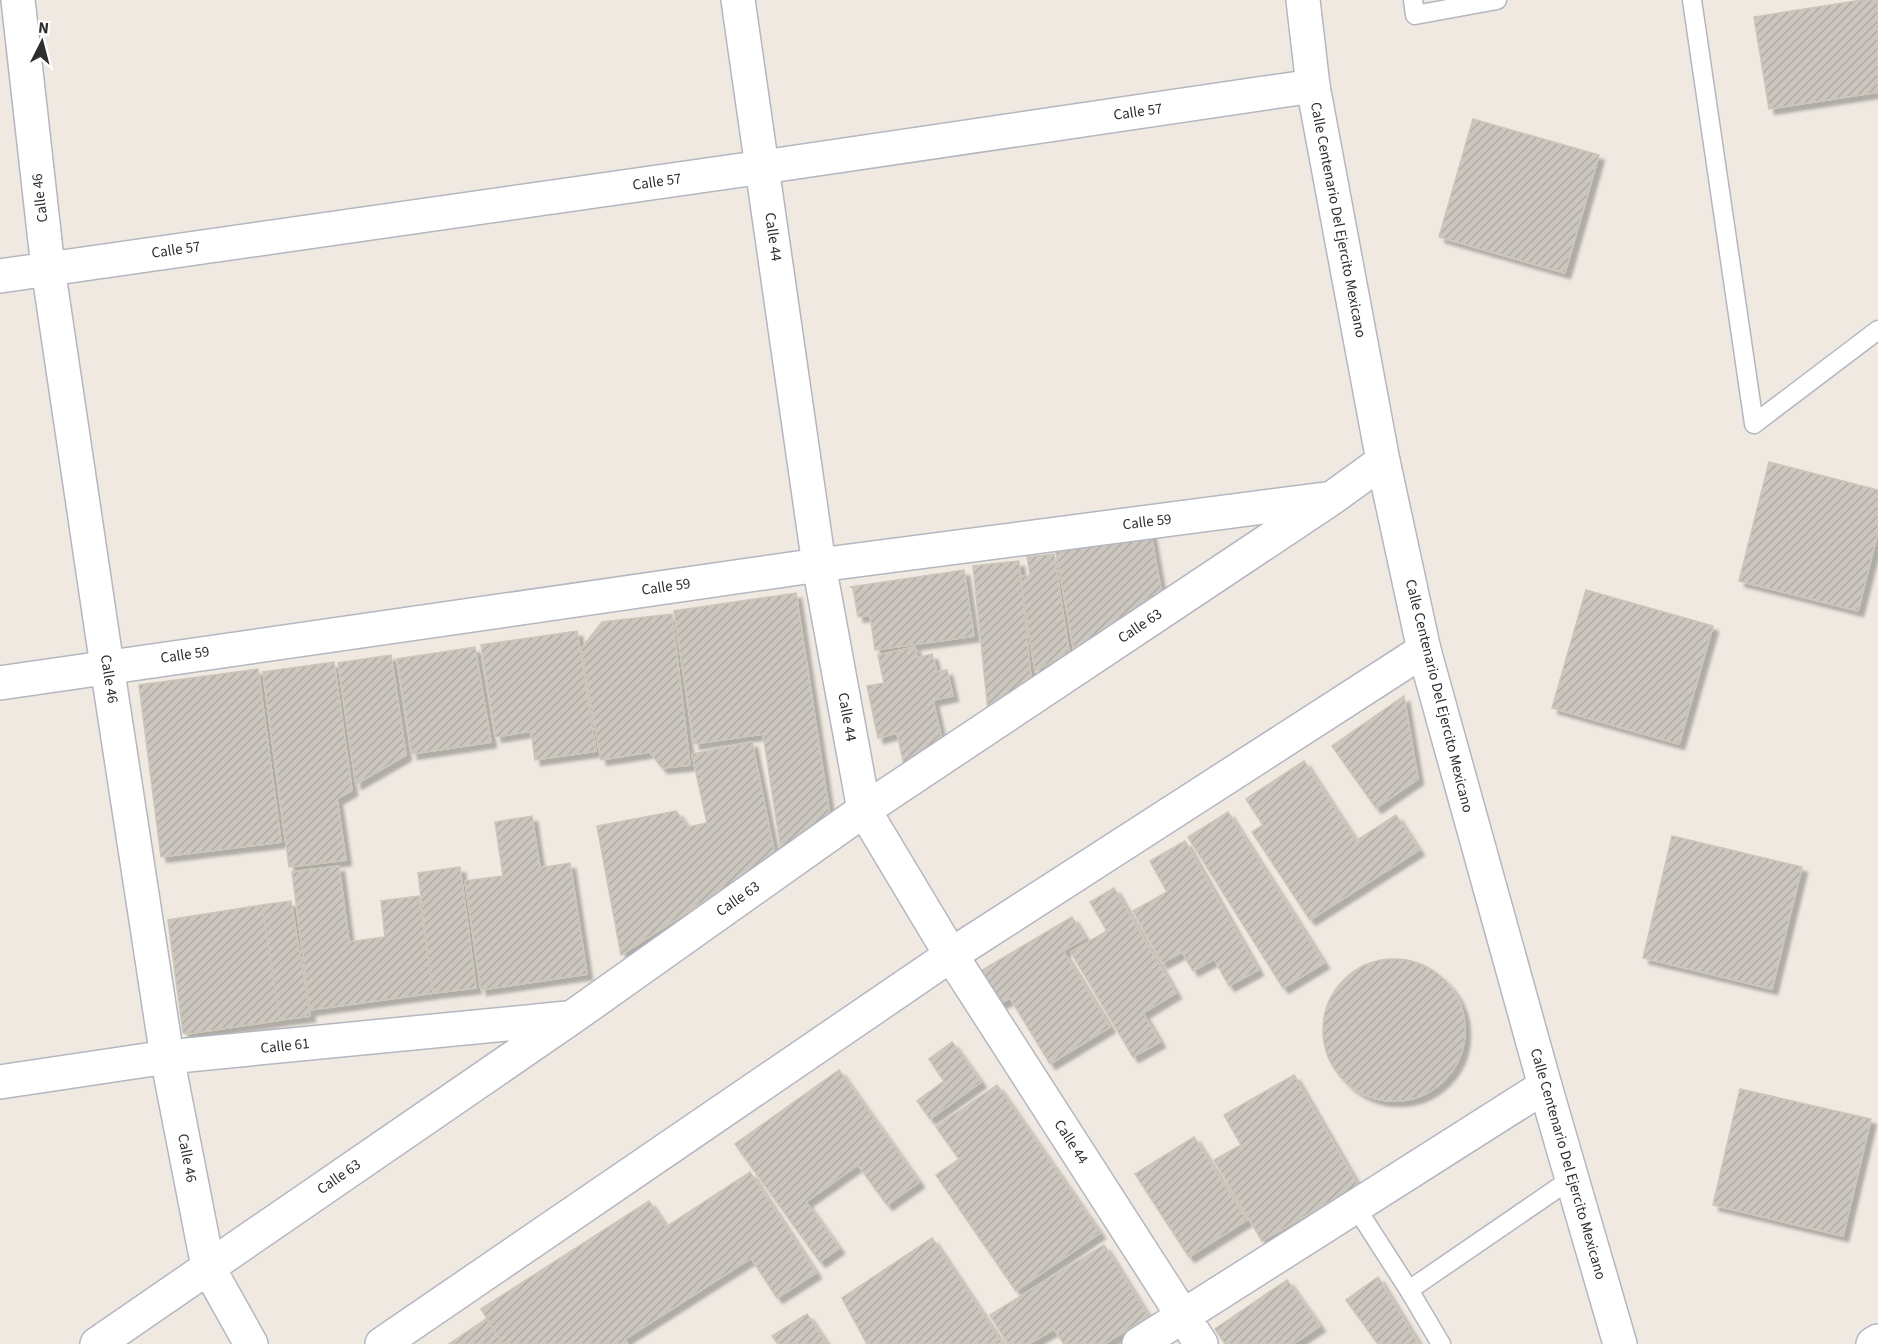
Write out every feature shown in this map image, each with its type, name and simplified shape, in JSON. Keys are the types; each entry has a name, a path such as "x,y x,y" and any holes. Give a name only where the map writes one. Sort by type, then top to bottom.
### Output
{"street":[{"name":"Calle 46","path":"18,0 48,268 167,1057 208,1267 251,1344"},
{"name":"Calle 44","path":"738,0 819,565 864,810 951,955 1201,1344"},
{"name":"Calle Centenario Del Ejercito Mexicano","path":"1303,0 1313,86 1383,461 1424,650 1571,1179 1613,1341"},
{"name":"Calle 57","path":"0,276 1313,86"},
{"name":"Calle 63","path":"97,1344 571,1018 864,810 1332,498 1383,461"},
{"name":"Calle 59","path":"0,683 819,565 1332,498"},
{"path":"382,1344 951,955 1424,650"},
{"name":"Calle 61","path":"0,1082 167,1057 571,1018"},
{"path":"1139,1344 1545,1086"},
{"path":"1873,1344 1878,1341"}],"lane":[{"path":"1413,0 1415,15 1497,0"},
{"path":"1692,0 1754,424 1878,330"},
{"path":"1409,1290 1571,1179"},
{"path":"1355,1206 1441,1344"}],"building":[{"path":"1862,0 1878,0 1878,92 1769,109 1754,17"},
{"path":"1473,119 1599,155 1565,273 1439,237"},
{"path":"1769,462 1878,490 1878,532 1858,611 1739,581"},
{"path":"1150,529 1161,590 1074,651 1055,547"},
{"path":"1054,554 1069,652 1035,671 1020,577 1030,575 1027,557"},
{"path":"1019,561 1031,678 988,710 973,566"},
{"path":"964,570 974,636 875,650 870,615 858,617 853,588 850,587"},
{"path":"1586,590 1713,626 1679,744 1552,708"},
{"path":"796,593 830,816 781,850 763,734 694,744 674,611"},
{"path":"672,614 690,765 662,768 650,752 601,760 581,649 602,622"},
{"path":"577,631 596,751 535,760 531,731 496,737 481,645"},
{"path":"475,647 491,742 412,754 397,659"},
{"path":"915,647 917,658 932,654 937,672 947,670 953,696 933,700 942,741 904,765 897,733 878,738 867,686 884,683 878,655"},
{"path":"391,655 406,755 356,784 338,663"},
{"path":"334,662 352,790 337,799 346,860 289,867 263,672"},
{"path":"258,669 281,842 161,857 139,685"},
{"path":"1404,696 1418,779 1376,808 1332,746"},
{"path":"752,742 775,855 621,955 597,826 676,811 688,827 707,823 692,754"},
{"path":"1304,761 1356,841 1396,815 1419,850 1310,920 1252,832 1263,825 1246,799"},
{"path":"1228,812 1324,963 1283,988 1188,837"},
{"path":"532,816 540,868 570,863 587,974 481,990 465,881 503,876 495,822"},
{"path":"1672,836 1802,867 1772,989 1643,958"},
{"path":"1185,841 1258,970 1229,986 1214,959 1193,971 1182,952 1162,963 1133,911 1167,892 1150,861"},
{"path":"339,866 349,942 385,937 381,901 419,896 433,993 310,1010 292,872"},
{"path":"460,867 476,988 433,993 418,873"},
{"path":"1114,888 1176,993 1143,1013 1160,1042 1133,1057 1071,952 1107,931 1090,902"},
{"path":"291,901 310,1016 280,1020 262,905"},
{"path":"262,905 280,1020 183,1033 168,920"},
{"path":"1072,917 1085,938 1063,951 1110,1027 1050,1064 1010,998 999,1004 979,972"},
{"path":"1394,959 1421,965 1444,980 1459,1003 1465,1030 1459,1057 1444,1080 1421,1095 1394,1101 1367,1095 1344,1080 1329,1057 1323,1030 1329,1003 1344,980 1367,965"},
{"path":"952,1042 981,1082 930,1119 917,1101 944,1081 929,1059"},
{"path":"839,1070 919,1182 887,1205 858,1165 806,1202 839,1248 820,1262 735,1144"},
{"path":"1294,1075 1358,1185 1262,1241 1214,1160 1241,1145 1224,1115"},
{"path":"997,1085 1100,1233 1016,1291 936,1175 959,1159 936,1127"},
{"path":"1740,1089 1871,1119 1843,1236 1713,1205"},
{"path":"1194,1137 1247,1220 1189,1257 1135,1174"},
{"path":"750,1172 816,1273 777,1298 751,1258 625,1339 628,1344 503,1344 481,1309 649,1201 666,1227"},
{"path":"932,1238 1003,1344 867,1344 842,1298"},
{"path":"1104,1245 1149,1317 1104,1344 1064,1344 1054,1329 1029,1344 1008,1344 990,1315"},
{"path":"1378,1277 1419,1344 1378,1344 1346,1300"},
{"path":"1287,1280 1320,1326 1293,1344 1225,1344 1215,1329"},
{"path":"807,1314 827,1344 778,1344 772,1336"},
{"path":"486,1319 503,1344 449,1344"}]}
